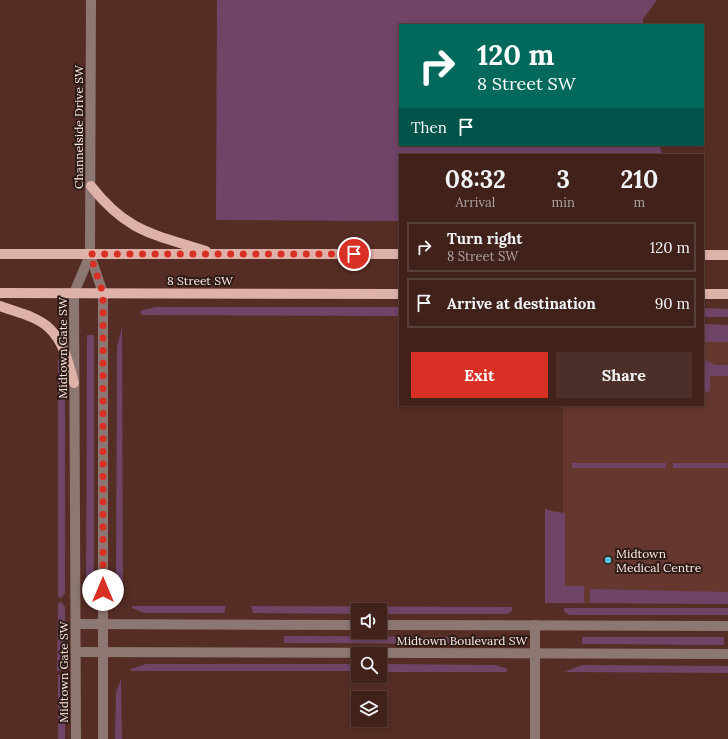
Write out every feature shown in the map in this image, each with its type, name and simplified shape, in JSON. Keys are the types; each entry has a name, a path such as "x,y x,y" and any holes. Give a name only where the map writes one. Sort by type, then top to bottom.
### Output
{"main road":[{"path":"90,186 105,204 131,225 147,232 216,254"},
{"path":"0,254 399,254"},
{"path":"704,255 728,255"},
{"name":"8 Street SW","path":"0,293 399,294"},
{"path":"704,294 728,294"},
{"path":"0,306 49,327 65,352 74,383"}],"street":[{"name":"Channelside Drive SW","path":"90,254 92,0"},
{"path":"90,254 103,293 103,739"},
{"name":"Midtown Gate SW","path":"76,739 74,293 90,254"},
{"path":"76,624 351,625"},
{"name":"Midtown Boulevard SW","path":"387,625 728,626"},
{"path":"535,625 535,739"},
{"name":"Midtown Boulevard SW","path":"76,652 728,654"}],"shaded area":[{"path":"217,0 657,0 643,19 643,24 399,24 399,146 659,146 663,154 399,154 399,221 216,220"},
{"path":"156,307 399,307 399,316 142,315 140,311"},
{"path":"704,308 728,309 728,317 704,317"},
{"path":"704,324 728,325 728,604 545,603 545,509 563,512 563,406 704,406"},
{"path":"704,324 728,325 728,342 704,342"},
{"path":"122,327 123,597 121,598 117,590 116,581 117,347"},
{"path":"87,335 94,335 94,592 86,592"},
{"path":"58,360 60,360 65,387 65,593 61,598 58,597"},
{"path":"704,360 715,365 728,365 728,376 710,376 710,390 707,393 704,390"},
{"path":"572,463 666,463 666,468 572,468"},
{"path":"673,463 728,463 728,468 673,468"},
{"path":"545,509 565,513 565,586 584,586 584,603 545,603"},
{"path":"590,589 728,592 728,604 590,603"},
{"path":"61,602 65,607 65,666 61,671 57,671 58,603"},
{"path":"132,606 226,606 224,613 144,613 132,608"},
{"path":"251,606 351,606 351,614 253,613"},
{"path":"387,607 512,607 512,611 508,614 387,614"},
{"path":"564,608 728,608 728,615 569,615 564,611"},
{"path":"284,636 351,636 351,639 387,639 387,636 494,637 494,644 284,643"},
{"path":"582,637 724,637 724,645 582,644"},
{"path":"146,664 351,664 351,671 131,671 131,669"},
{"path":"387,664 495,665 508,669 506,672 387,672"},
{"path":"582,665 728,666 728,673 564,672"},
{"path":"58,675 61,675 65,680 65,739 58,739"},
{"path":"121,679 122,739 115,739 116,692"}],"place":[{"name":"Midtown Medical Centre","path":"608,560"}],"route":[{"path":"103,590 103,293 90,254 354,254"}]}
